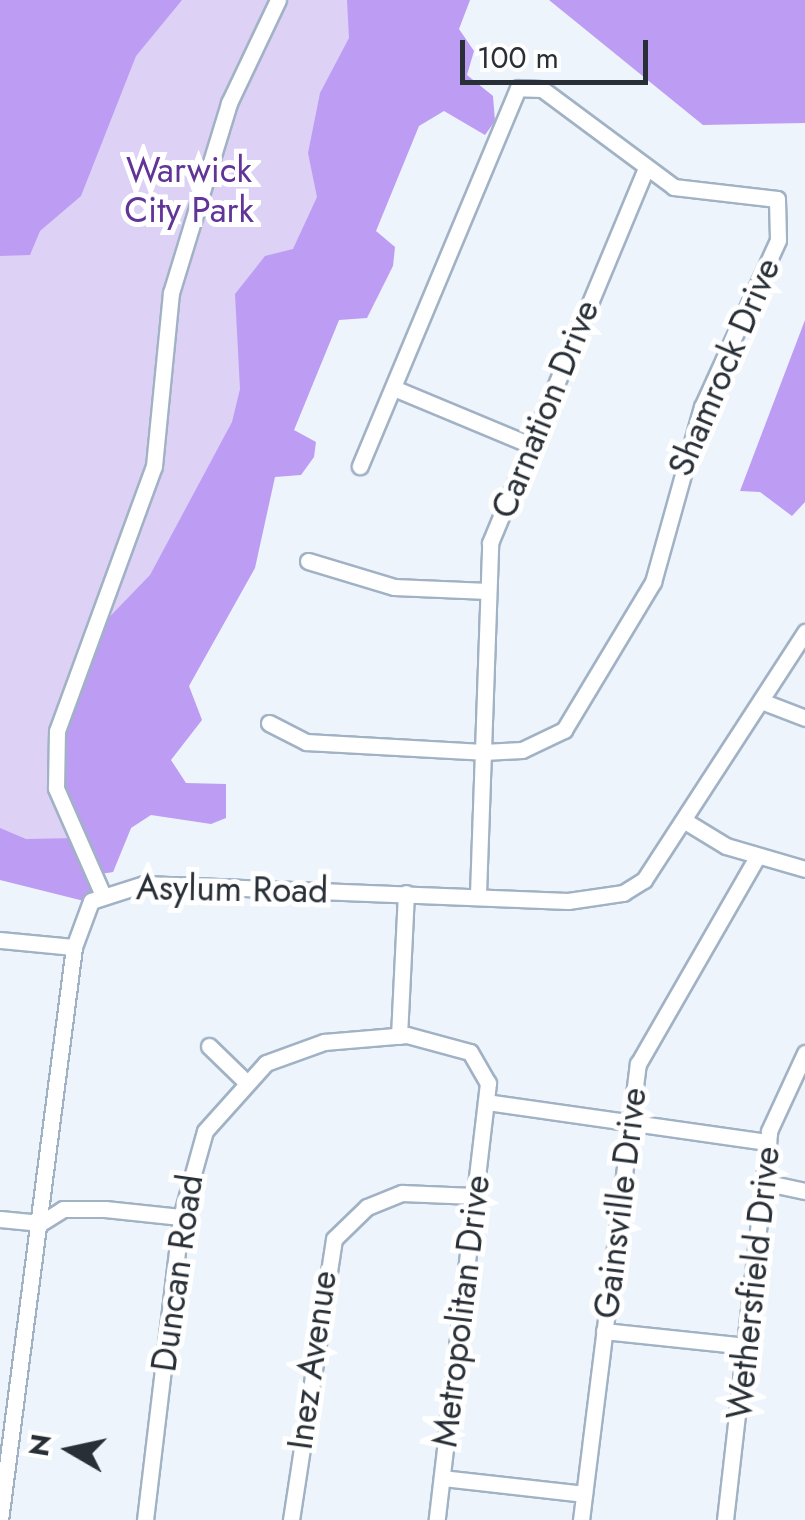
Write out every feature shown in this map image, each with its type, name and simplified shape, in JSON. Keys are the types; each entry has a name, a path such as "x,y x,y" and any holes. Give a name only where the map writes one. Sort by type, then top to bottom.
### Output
{"street":[{"path":"102,894 56,788 57,731 154,466 170,293 229,103 278,0"},
{"name":"Shamrock Drive","path":"269,723 306,742 484,752 522,750 564,730 616,655 654,582 702,407 778,240 777,199 674,187 644,173 542,88 518,88 396,389 360,466"},
{"name":"Carnation Drive","path":"478,894 490,543 526,444 644,173"},
{"path":"396,389 526,444"},
{"path":"308,562 394,587 488,591"},
{"name":"Asylum Road","path":"0,1520 74,947 80,920 102,894 144,884 616,896 644,880 805,632"},
{"path":"762,701 805,718"},
{"path":"685,821 757,857 805,869"},
{"name":"Gainsville Drive","path":"581,1520 626,1123 651,1031 757,857"},
{"path":"399,1036 406,893"},
{"path":"0,940 74,947"},
{"name":"Duncan Road","path":"144,1520 181,1217 194,1155 245,1081 324,1042 399,1036 470,1052 488,1083 486,1102"},
{"path":"208,1046 245,1081"},
{"name":"Wethersfield Drive","path":"725,1520 768,1142 805,1053"},
{"path":"486,1102 768,1142"},
{"name":"Metropolitan Drive","path":"436,1520 486,1102"},
{"path":"766,1183 805,1190"},
{"name":"Inez Avenue","path":"291,1520 334,1239 366,1206 402,1193 474,1196"},
{"path":"0,1219 40,1223 63,1209 181,1217"},
{"path":"604,1331 746,1346"},
{"path":"442,1478 584,1494"}],"green space":[{"name":"Warwick City Park","path":"0,0 470,0 113,872 79,876 0,874"}],"shaded area":[{"path":"0,0 182,0 136,56 81,196 40,231 30,255 0,256"},
{"path":"347,0 470,0 459,29 474,51 467,75 493,96 495,121 485,135 444,111 419,126 376,231 395,247 393,266 367,318 339,320 294,430 316,442 314,457 301,475 275,477 255,568 189,686 202,720 171,760 186,783 226,784 226,818 211,824 151,815 131,828 113,872 94,875 101,891 88,902 0,880 0,828 26,839 77,838 59,783 59,730 92,635 150,575 232,422 240,389 235,294 265,256 293,249 317,197 308,153 320,93 349,38"},
{"path":"549,0 805,0 805,123 703,125"},
{"path":"805,320 805,502 792,516 760,492 740,491"}]}
